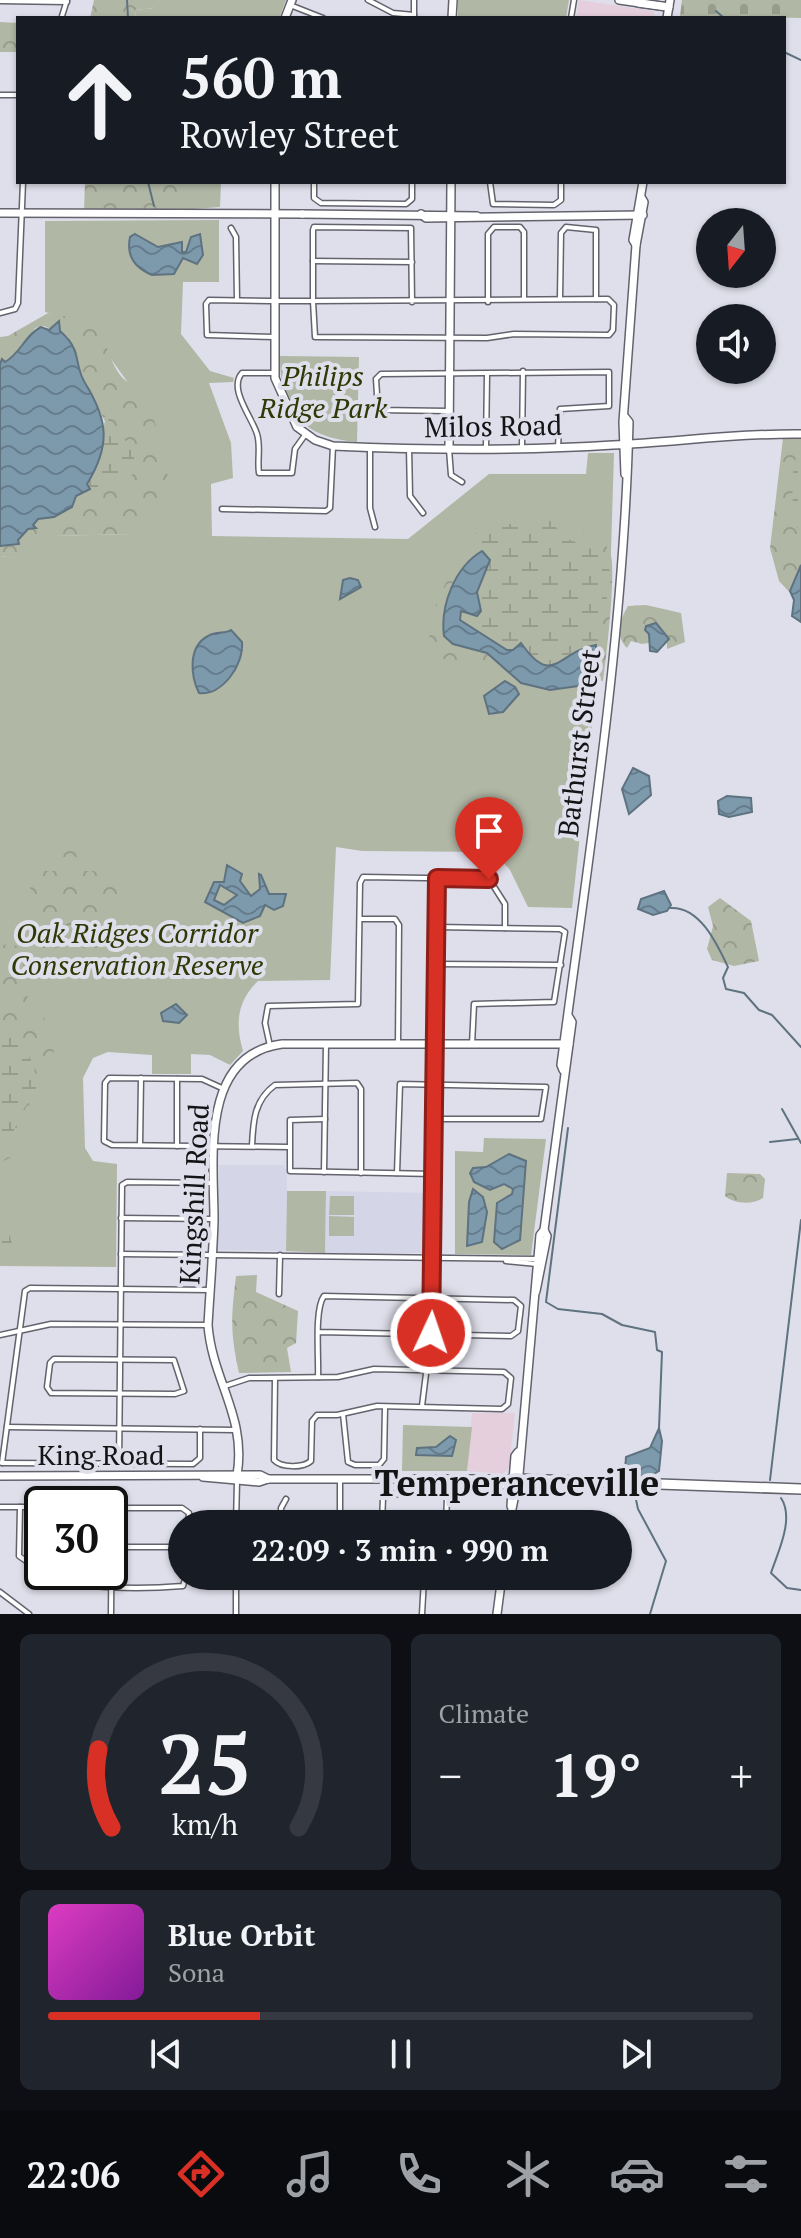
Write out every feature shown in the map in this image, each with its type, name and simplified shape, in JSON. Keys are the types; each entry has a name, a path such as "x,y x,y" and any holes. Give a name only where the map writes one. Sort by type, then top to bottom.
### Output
{"main road":[{"name":"King Road","path":"515,1482 801,1489"}],"street":[{"path":"368,0 393,13 414,16 414,0"},
{"path":"619,0 666,4"},
{"path":"0,1 67,1 62,16"},
{"path":"291,2 319,16"},
{"path":"0,313 15,309 18,303 19,213 23,184"},
{"path":"274,373 242,373 237,380 258,435 259,473 292,473 295,449 305,435 290,416 274,373 275,184"},
{"path":"314,184 318,203 406,204 412,199 412,184"},
{"path":"451,184 449,449 451,475 462,482"},
{"path":"490,184 493,204 540,205 560,203 561,184"},
{"name":"Bathurst Street","path":"512,1510 563,1070 572,1022 569,1017 618,599 636,245 633,240 643,184"},
{"path":"0,213 639,217"},
{"path":"274,337 207,335 207,301 237,300 275,301 313,301 412,302 488,302 524,298 596,299 613,303 611,334 315,337 313,301 313,261 316,225 409,227 412,302"},
{"path":"488,302 488,234 494,227 523,228 524,298"},
{"path":"560,298 561,233 566,227 596,230 596,299"},
{"path":"231,228 236,237 237,300"},
{"path":"313,261 412,262"},
{"path":"449,411 378,410 376,379 381,374 487,375 523,371 611,374 607,407 560,409 558,447"},
{"path":"522,447 523,371"},
{"path":"486,447 487,375"},
{"name":"Milos Road","path":"305,435 333,446 449,449 626,444 722,434 801,434"},
{"path":"222,509 326,511 330,508 333,446"},
{"path":"370,448 370,508 375,527"},
{"path":"409,448 410,496 423,513"},
{"path":"505,928 505,904 492,881 363,877 360,881 357,1005 268,1006 265,1022 270,1046 566,1046"},
{"path":"422,1407 433,1297 437,878"},
{"path":"360,919 395,919 399,925 398,1045"},
{"path":"437,927 563,930 561,965 553,1003 474,1004 472,1046"},
{"path":"436,964 561,965"},
{"path":"324,1172 326,1044"},
{"name":"Kingshill Road","path":"237,1478 238,1430 211,1349 208,1325 214,1219 215,1114 224,1089 242,1061 270,1046"},
{"path":"224,1089 206,1080 109,1078 105,1086 105,1143 289,1147"},
{"path":"140,1145 141,1078"},
{"path":"177,1079 177,1146"},
{"path":"252,1146 254,1113 268,1090 283,1082 361,1085 361,1173"},
{"path":"397,1173 398,1086 402,1083 543,1084 547,1089 544,1117 539,1120 435,1119"},
{"path":"325,1119 291,1119 290,1171 434,1174"},
{"path":"119,1463 124,1183 214,1183"},
{"path":"121,1218 214,1219"},
{"path":"121,1254 540,1262"},
{"path":"279,1294 280,1255"},
{"path":"200,1429 200,1458 196,1464 1,1463 25,1291 30,1288 210,1290"},
{"path":"318,1377 319,1303 324,1296 514,1300 521,1306 518,1331 513,1335 319,1332"},
{"path":"0,1335 51,1324 208,1325"},
{"path":"54,1359 119,1360 175,1361 184,1387 180,1394 119,1394 53,1393 47,1387 50,1363 54,1359"},
{"path":"224,1386 249,1378 318,1377 374,1369 506,1372 511,1378 509,1396 502,1409 385,1406 313,1418 309,1464 276,1463 275,1378"},
{"path":"343,1414 348,1462 353,1465 379,1465 384,1459 385,1406"},
{"path":"7,1427 238,1430"},
{"name":"King Road","path":"0,1476 515,1482"},
{"path":"236,1510 237,1478"},
{"path":"340,1478 340,1510"},
{"path":"383,1510 383,1497 389,1494 444,1495 447,1498 447,1510"},
{"path":"281,1510 286,1499"},
{"path":"0,1507 24,1507"},
{"path":"20,1507 19,1556 24,1559"},
{"path":"128,1508 185,1510"},
{"path":"128,1547 168,1547"},
{"path":"128,1585 168,1586"},
{"path":"111,1590 111,1614"},
{"path":"236,1590 236,1614"},
{"path":"422,1614 423,1590"},
{"path":"497,1614 500,1590"},
{"path":"0,1592 29,1614"}],"shaded area":[{"path":"579,0 653,11 654,16 576,16"},
{"path":"219,1165 284,1165 287,1175 286,1251 218,1250"},
{"path":"326,1191 429,1193 429,1253 325,1253"},
{"path":"472,1413 515,1413 509,1468 503,1474 467,1471"}],"green space":[{"path":"94,0 159,0 155,8 135,10 136,16 90,16"},
{"path":"159,0 286,0 280,16 136,16 135,10 154,8"},
{"path":"458,0 569,0 566,16 458,16"},
{"path":"682,0 801,0 801,18 680,16"},
{"path":"0,22 16,23 16,52 0,52"},
{"path":"85,184 182,184 182,210 84,211"},
{"path":"182,184 221,184 220,207 182,210"},
{"name":"Oak Ridges Corridor Conservation Reserve","path":"219,220 219,282 183,282 181,334 210,371 234,378 233,382 209,383 231,443 233,478 211,484 212,536 408,539 489,474 586,474 588,453 614,453 611,552 572,908 528,907 510,870 494,852 362,851 336,847 330,980 258,981 246,997 240,1013 239,1031 243,1051 230,1065 210,1055 191,1054 191,1074 152,1074 152,1055 108,1052 93,1058 83,1078 85,1148 93,1161 117,1164 116,1267 0,1266 0,556 15,558 52,536 133,534 129,384 106,352 73,319 45,312 45,221"},
{"path":"48,313 74,319 96,331 121,376 138,387 161,439 169,496 145,525 133,534 53,536 31,561 0,556 0,545 85,480 100,458 105,421 81,374 68,337 44,326 35,328 0,400 0,337 8,336"},
{"name":"Philips Ridge Park","path":"280,356 359,357 357,442 322,434 298,418 284,392"},
{"path":"95,404 132,449 137,471 117,486 72,495 100,458 105,421"},
{"path":"783,438 801,438 801,572 792,584 792,595 779,581 770,548"},
{"path":"801,448 801,536 792,491 794,466"},
{"path":"547,518 566,538 598,552 612,574 595,653 558,670 520,657 496,643 462,621 459,611 490,557 473,552 479,542 495,529"},
{"path":"506,520 547,524 579,532 604,544 610,552 612,594 603,681 462,661 442,659 424,663 436,604 463,546 486,524"},
{"path":"646,605 681,613 685,642 667,649 667,640 642,644 631,641 627,648 619,632 623,616 628,606"},
{"path":"40,842 86,843 83,857 49,857 46,871 93,871 112,876 122,883 125,895 106,965 30,962 27,1004 39,1008 51,1033 55,1059 39,1063 28,1110 18,1125 21,1143 13,1156 0,1163 0,944 18,946"},
{"path":"720,898 751,921 759,961 734,966 712,960 707,949 713,926 708,907"},
{"path":"0,1023 15,1034 28,1053 36,1084 34,1095 22,1111 14,1131 0,1143"},
{"path":"484,1138 546,1139 531,1255 455,1254 455,1151 483,1152"},
{"path":"727,1173 760,1174 765,1179 763,1198 749,1203 729,1199 725,1196"},
{"path":"287,1191 326,1191 325,1253 286,1251"},
{"path":"330,1196 354,1196 354,1215 329,1215"},
{"path":"329,1216 354,1217 354,1236 329,1236"},
{"path":"2,1229 8,1231 13,1246 11,1258 0,1266"},
{"path":"257,1275 256,1292 298,1311 296,1343 287,1348 291,1372 239,1373 232,1324 236,1276"},
{"path":"403,1425 472,1427 467,1471 402,1471"}],"water":[{"path":"135,234 158,247 182,242 182,252 186,252 191,237 200,234 203,255 197,264 183,258 174,274 152,275 141,269 131,256 130,237"},
{"path":"59,321 60,331 75,351 81,376 93,396 102,421 104,433 100,457 87,484 90,489 76,496 72,507 54,517 38,519 33,525 36,528 28,529 18,540 19,544 0,546 0,364 2,359 5,362 15,354 36,330 41,327 49,330"},
{"path":"482,551 490,560 477,592 481,611 477,616 461,611 460,620 507,650 513,650 521,643 541,664 556,664 596,645 596,670 585,685 550,690 521,683 487,653 453,644 444,636 444,612 451,588 464,567"},
{"path":"801,565 801,622 792,616 794,600 790,591"},
{"path":"343,580 358,580 361,587 340,599"},
{"path":"656,623 669,639 657,652 650,651 649,634 645,630 646,626"},
{"path":"231,630 242,642 235,669 216,690 199,693 193,671 197,647 208,636"},
{"path":"505,681 515,687 519,694 503,712 489,714 484,696"},
{"path":"633,768 649,776 651,795 629,814 622,789"},
{"path":"727,796 751,798 752,812 729,817 719,814 718,801"},
{"path":"227,865 242,874 240,881 251,896 260,889 259,874 269,894 286,894 283,906 274,910 265,905 260,916 243,923 205,902 214,882 224,882","holes":["220,885 237,895 224,905 214,900"]},
{"path":"664,891 671,905 667,911 653,915 638,909 641,899"},
{"path":"176,1004 187,1015 179,1023 163,1021 161,1013"},
{"path":"509,1154 526,1161 520,1240 502,1249 494,1242 497,1203 512,1194 513,1189 504,1184 490,1190 474,1182 470,1173 473,1168 486,1167"},
{"path":"473,1189 483,1197 487,1212 482,1242 467,1246 469,1202"},
{"path":"659,1428 662,1441 659,1471 642,1476 625,1471 626,1457 650,1448"},
{"path":"450,1436 456,1440 452,1456 416,1455 417,1448 436,1447"}],"waterway":[{"path":"127,0 128,16"},
{"path":"716,11 722,16"},
{"path":"786,53 801,60"},
{"path":"148,184 154,206"},
{"path":"670,908 690,913 706,928 728,967 723,978 726,989 744,993 759,1010 772,1015 801,1047"},
{"path":"782,1109 801,1143"},
{"path":"568,1128 546,1302 558,1309 602,1314 622,1325 655,1332 657,1350 662,1352 659,1428"},
{"path":"770,1142 797,1139"},
{"path":"770,1480 801,1220"},
{"path":"635,1495 638,1509 666,1561 650,1614"},
{"path":"781,1498 785,1506 786,1526 771,1573 787,1588 801,1590"}],"district":[{"name":"Temperanceville","path":"517,1483"}],"route":[{"path":"431,1333 437,878 489,879"}]}
